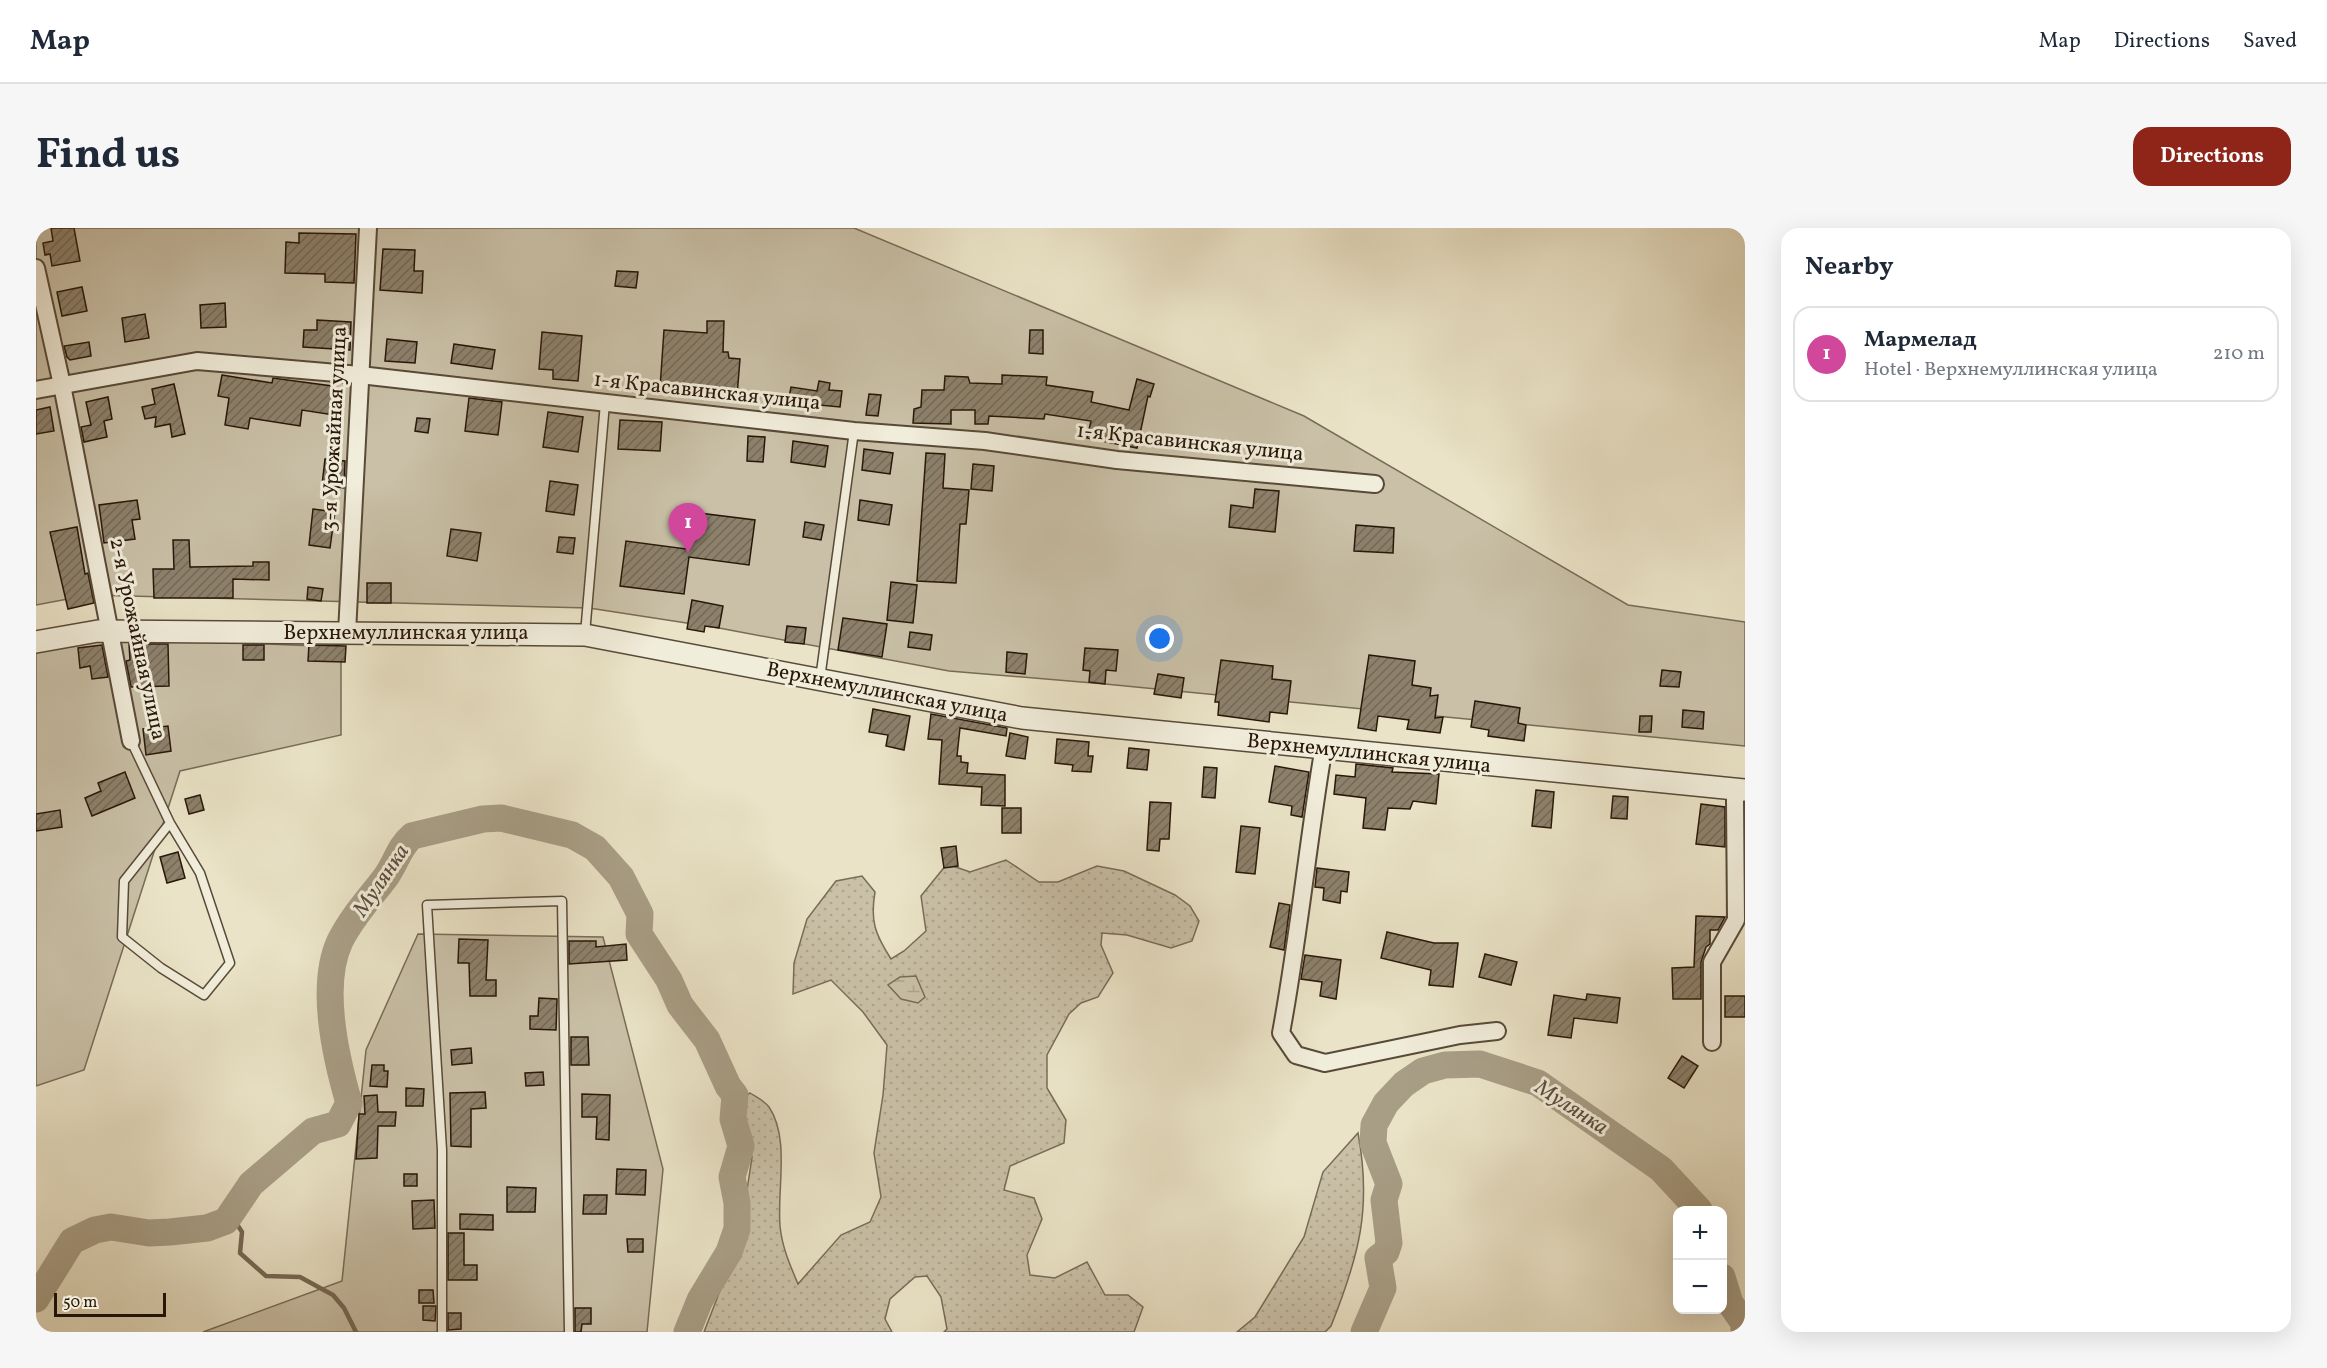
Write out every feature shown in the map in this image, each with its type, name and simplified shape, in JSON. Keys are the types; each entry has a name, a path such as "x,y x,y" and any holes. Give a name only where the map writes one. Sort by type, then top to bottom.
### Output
{"street":[{"name":"3-я Урожайная улица","path":"347,633 368,228"},
{"name":"2-я Урожайная улица","path":"36,268 112,631 111,641 131,741"},
{"name":"1-я Красавинская улица","path":"36,390 197,361 360,375 854,431 985,441 1117,460 1375,484"},
{"name":"Верхнемуллинская улица","path":"36,642 112,631 585,635 1022,718 1742,790"},
{"path":"1327,750 1322,758 1304,867 1293,971 1281,1033 1296,1055 1325,1063 1460,1035 1497,1031"},
{"path":"1712,1042 1712,962 1736,920 1735,800 1742,790"}],"lane":[{"path":"585,635 605,403"},
{"path":"820,680 854,431"},
{"name":"2-я Урожайная улица","path":"131,741 170,823 200,873 230,963 204,995 161,968 122,937 124,881 170,823"},
{"path":"442,1332 442,1150 427,905 562,901 569,1332"}],"green space":[{"path":"36,228 854,228 1304,416 1628,605 1745,622 1745,746 949,671 719,628 589,608 89,595 36,605"},
{"path":"110,638 341,647 341,735 180,771 84,1070 36,1086 36,652"},
{"path":"1006,860 1039,882 1058,882 1097,866 1124,871 1175,895 1190,906 1199,921 1192,941 1171,948 1127,935 1102,933 1101,945 1113,973 1098,997 1081,1003 1069,1014 1047,1055 1047,1088 1066,1120 1064,1143 1010,1166 1004,1190 1034,1198 1042,1219 1027,1255 1030,1275 1055,1278 1087,1262 1105,1295 1128,1295 1143,1307 1134,1332 944,1332 947,1329 941,1297 927,1276 915,1277 890,1299 885,1319 892,1332 704,1332 728,1270 739,1249 744,1230 744,1210 752,1157 738,1117 743,1098 750,1093 760,1099 769,1107 775,1119 781,1149 781,1234 798,1284 841,1235 870,1222 881,1197 874,1153 883,1095 887,1045 863,1012 831,980 793,994 794,963 807,919 836,881 862,876 875,892 873,911 875,927 891,959 904,951 926,931 921,896 947,864 970,872"},
{"path":"418,934 603,937 663,1169 647,1332 203,1332 342,1281 366,1050"},
{"path":"916,976 925,997 918,1003 901,999 888,985 900,977"},
{"path":"1358,1133 1364,1185 1360,1231 1349,1277 1331,1326 1325,1332 1237,1332 1255,1317 1304,1237 1323,1172"}],"building":[{"path":"51,228 74,228 80,261 52,266 50,254 45,255 43,243 53,241"},
{"path":"299,233 356,234 354,283 325,282 325,274 285,273 286,242 299,243"},
{"path":"383,249 415,250 414,271 423,271 422,293 380,290"},
{"path":"617,271 638,272 636,288 615,286"},
{"path":"82,287 87,311 62,316 57,292"},
{"path":"225,303 226,327 201,328 200,305"},
{"path":"145,314 149,338 125,342 122,318"},
{"path":"317,320 351,322 350,350 303,347 304,330 317,330"},
{"path":"707,321 724,321 723,352 728,352 729,358 740,359 737,396 660,388 664,330 707,333"},
{"path":"1030,330 1043,330 1043,354 1029,353"},
{"path":"542,332 582,336 578,381 553,379 553,370 539,369"},
{"path":"387,339 417,342 415,363 385,361"},
{"path":"89,342 91,356 70,360 67,357 64,346"},
{"path":"454,344 495,350 492,369 451,363"},
{"path":"222,375 272,383 273,378 332,386 331,391 343,393 340,416 302,410 300,426 250,418 248,429 225,425 229,398 218,396"},
{"path":"1002,375 1047,377 1046,385 1093,392 1091,402 1129,410 1137,379 1154,384 1150,397 1148,396 1137,448 1087,438 1091,421 1045,414 1044,419 989,416 988,424 975,424 975,410 951,410 951,424 913,423 914,409 921,407 922,390 944,390 945,376 968,377 970,383 1002,384"},
{"path":"819,381 830,383 829,390 842,391 840,407 788,402 791,387 817,391"},
{"path":"174,384 185,434 172,437 170,424 155,427 156,417 145,419 142,407 155,404 152,389"},
{"path":"869,394 881,395 878,416 866,415"},
{"path":"108,397 112,419 104,421 107,437 84,442 81,427 91,425 86,402"},
{"path":"469,398 502,402 498,435 465,431"},
{"path":"50,407 54,431 36,434 36,410"},
{"path":"548,412 583,417 578,452 543,447"},
{"path":"417,418 430,419 428,433 415,431"},
{"path":"620,420 662,422 660,451 618,449"},
{"path":"748,436 765,437 763,462 747,461"},
{"path":"793,441 828,446 825,467 791,462"},
{"path":"864,449 893,453 890,474 862,470"},
{"path":"926,453 945,454 943,488 969,490 966,524 960,524 956,583 917,581"},
{"path":"325,459 345,461 344,488 322,485"},
{"path":"973,464 994,466 992,491 971,489"},
{"path":"550,481 578,485 574,515 546,511"},
{"path":"1255,489 1279,491 1275,532 1229,527 1231,505 1253,508"},
{"path":"137,500 140,519 132,520 135,539 104,543 99,505"},
{"path":"860,500 892,505 889,525 858,520"},
{"path":"313,509 335,512 330,548 309,545"},
{"path":"691,512 755,520 749,565 689,557 684,594 620,586 626,541 686,549"},
{"path":"805,522 824,525 821,540 803,537"},
{"path":"1356,525 1394,528 1393,553 1354,551"},
{"path":"77,527 85,574 88,573 94,603 68,609 50,532"},
{"path":"451,529 481,533 477,561 447,556"},
{"path":"559,537 575,538 573,554 557,552"},
{"path":"173,540 189,540 190,567 253,566 253,562 269,562 269,580 233,579 233,598 154,598 153,569 174,569"},
{"path":"891,582 917,585 913,623 887,620"},
{"path":"367,583 391,583 391,603 367,603"},
{"path":"308,587 323,589 321,601 307,599"},
{"path":"692,600 723,606 719,628 705,626 704,632 687,629"},
{"path":"843,618 887,624 882,657 838,650"},
{"path":"787,626 806,628 804,644 785,642"},
{"path":"910,632 932,635 930,650 908,647"},
{"path":"129,644 168,644 169,686 131,687 126,661 130,660"},
{"path":"102,645 108,677 92,679 90,666 80,668 78,648"},
{"path":"243,645 264,645 264,660 243,660"},
{"path":"309,645 346,646 345,662 308,661"},
{"path":"1085,648 1118,650 1116,671 1106,670 1105,684 1089,682 1090,671 1083,670"},
{"path":"1007,652 1027,654 1025,674 1006,672"},
{"path":"1369,655 1415,661 1412,685 1431,688 1430,696 1438,695 1435,718 1443,717 1440,733 1407,729 1409,720 1378,716 1376,731 1358,728"},
{"path":"1221,660 1273,666 1272,679 1291,681 1287,714 1270,712 1269,722 1218,715 1219,702 1215,702"},
{"path":"1662,670 1681,672 1679,687 1660,686"},
{"path":"1158,674 1184,678 1181,698 1154,694"},
{"path":"1475,701 1520,708 1518,723 1526,725 1524,741 1488,736 1489,730 1471,727"},
{"path":"873,709 910,716 904,750 886,746 888,735 869,732"},
{"path":"1683,710 1704,712 1703,729 1682,727"},
{"path":"931,714 1007,728 1006,736 960,728 957,756 961,756 961,762 968,763 967,773 1005,775 1005,806 981,805 982,787 939,784 942,740 928,739"},
{"path":"1640,716 1652,716 1651,732 1639,732"},
{"path":"168,726 171,751 146,755 143,729"},
{"path":"1010,733 1028,737 1025,759 1006,756"},
{"path":"1057,739 1089,742 1088,756 1093,756 1091,772 1072,771 1073,765 1055,763"},
{"path":"1129,748 1149,750 1147,770 1127,768"},
{"path":"1356,764 1393,768 1392,772 1439,774 1436,804 1413,801 1410,809 1388,808 1385,830 1363,828 1366,798 1334,794 1336,775 1355,777"},
{"path":"1275,766 1309,772 1302,817 1291,815 1292,806 1269,802"},
{"path":"1204,767 1217,768 1215,798 1202,797"},
{"path":"125,772 135,798 92,816 85,798 101,791 98,783"},
{"path":"1536,790 1554,792 1551,828 1532,826"},
{"path":"200,795 204,810 189,814 185,799"},
{"path":"1613,796 1628,797 1627,819 1611,818"},
{"path":"1150,802 1171,803 1169,839 1160,839 1159,851 1147,850"},
{"path":"1701,804 1725,807 1725,847 1696,844"},
{"path":"1002,808 1021,808 1021,833 1002,833"},
{"path":"60,810 62,827 36,831 36,814"},
{"path":"1241,826 1260,828 1255,874 1236,872"},
{"path":"956,846 958,866 944,868 941,848"},
{"path":"178,852 185,878 167,883 160,857"},
{"path":"1317,868 1349,872 1347,892 1341,891 1340,903 1323,900 1324,888 1315,887"},
{"path":"1279,903 1290,905 1284,950 1270,947"},
{"path":"1696,916 1725,917 1718,930 1710,930 1710,944 1706,947 1701,962 1701,999 1673,999 1672,968 1694,967"},
{"path":"1387,932 1434,943 1458,943 1453,987 1429,985 1431,970 1381,958"},
{"path":"459,939 488,940 486,980 496,980 496,996 470,996 469,963 458,963"},
{"path":"569,941 596,941 596,947 626,944 627,960 569,964"},
{"path":"1485,954 1517,962 1511,985 1479,977"},
{"path":"1305,955 1341,960 1336,999 1320,996 1322,982 1301,979"},
{"path":"1587,994 1620,998 1617,1023 1574,1018 1571,1038 1548,1035 1554,995 1586,1000"},
{"path":"1725,996 1745,996 1745,1017 1725,1017"},
{"path":"539,998 557,999 556,1030 530,1029 530,1016 538,1016"},
{"path":"571,1037 588,1037 589,1065 571,1065"},
{"path":"471,1048 472,1063 452,1065 451,1050"},
{"path":"1682,1056 1698,1066 1684,1088 1668,1078"},
{"path":"372,1065 384,1065 384,1071 388,1071 387,1087 370,1086"},
{"path":"543,1072 544,1085 526,1086 525,1073"},
{"path":"406,1088 424,1089 423,1106 406,1106"},
{"path":"485,1092 486,1108 471,1109 471,1147 451,1146 450,1093"},
{"path":"582,1094 610,1095 609,1140 596,1139 597,1117 582,1117"},
{"path":"377,1095 378,1112 396,1112 395,1126 378,1126 377,1158 356,1159 359,1114 365,1114 364,1096"},
{"path":"617,1169 646,1170 645,1195 616,1194"},
{"path":"404,1174 417,1174 417,1186 404,1186"},
{"path":"507,1187 536,1188 535,1212 507,1212"},
{"path":"584,1195 607,1195 606,1214 583,1214"},
{"path":"434,1200 435,1228 413,1229 412,1201"},
{"path":"460,1214 493,1215 493,1230 460,1229"},
{"path":"448,1233 464,1233 464,1265 477,1265 477,1280 448,1280"},
{"path":"627,1239 643,1239 643,1252 628,1252"},
{"path":"419,1290 433,1290 434,1303 419,1303"},
{"path":"423,1306 436,1306 435,1321 423,1320"},
{"path":"575,1308 591,1308 591,1324 582,1324 581,1332 575,1332"},
{"path":"448,1313 461,1313 461,1329 448,1330"}],"waterway":[{"name":"Мулянка","path":"36,1299 72,1241 95,1230 111,1227 149,1233 170,1232 207,1228 226,1221 251,1184 313,1131 338,1124 349,1103 335,1044 330,1000 334,959 340,941 412,836 483,819 501,818 572,835 595,848 621,877 640,914 639,934 669,980 680,1005 707,1040 728,1086 735,1095 733,1119 741,1146 732,1177 737,1203 737,1229 729,1252 700,1300 687,1332"},
{"name":"Мулянка","path":"1364,1332 1383,1288 1378,1258 1386,1252 1389,1243 1384,1200 1389,1184 1373,1143 1374,1125 1386,1103 1404,1084 1423,1071 1445,1065 1480,1064 1538,1083 1661,1169 1695,1206"},
{"path":"231,1215 242,1232 240,1253 266,1276 300,1277 333,1295 344,1308 356,1332"},
{"name":"Мулянка","path":"1727,1293 1730,1303 1744,1323 1744,1332"}],"place":[{"name":"Мармелад","path":"688,553"}]}
